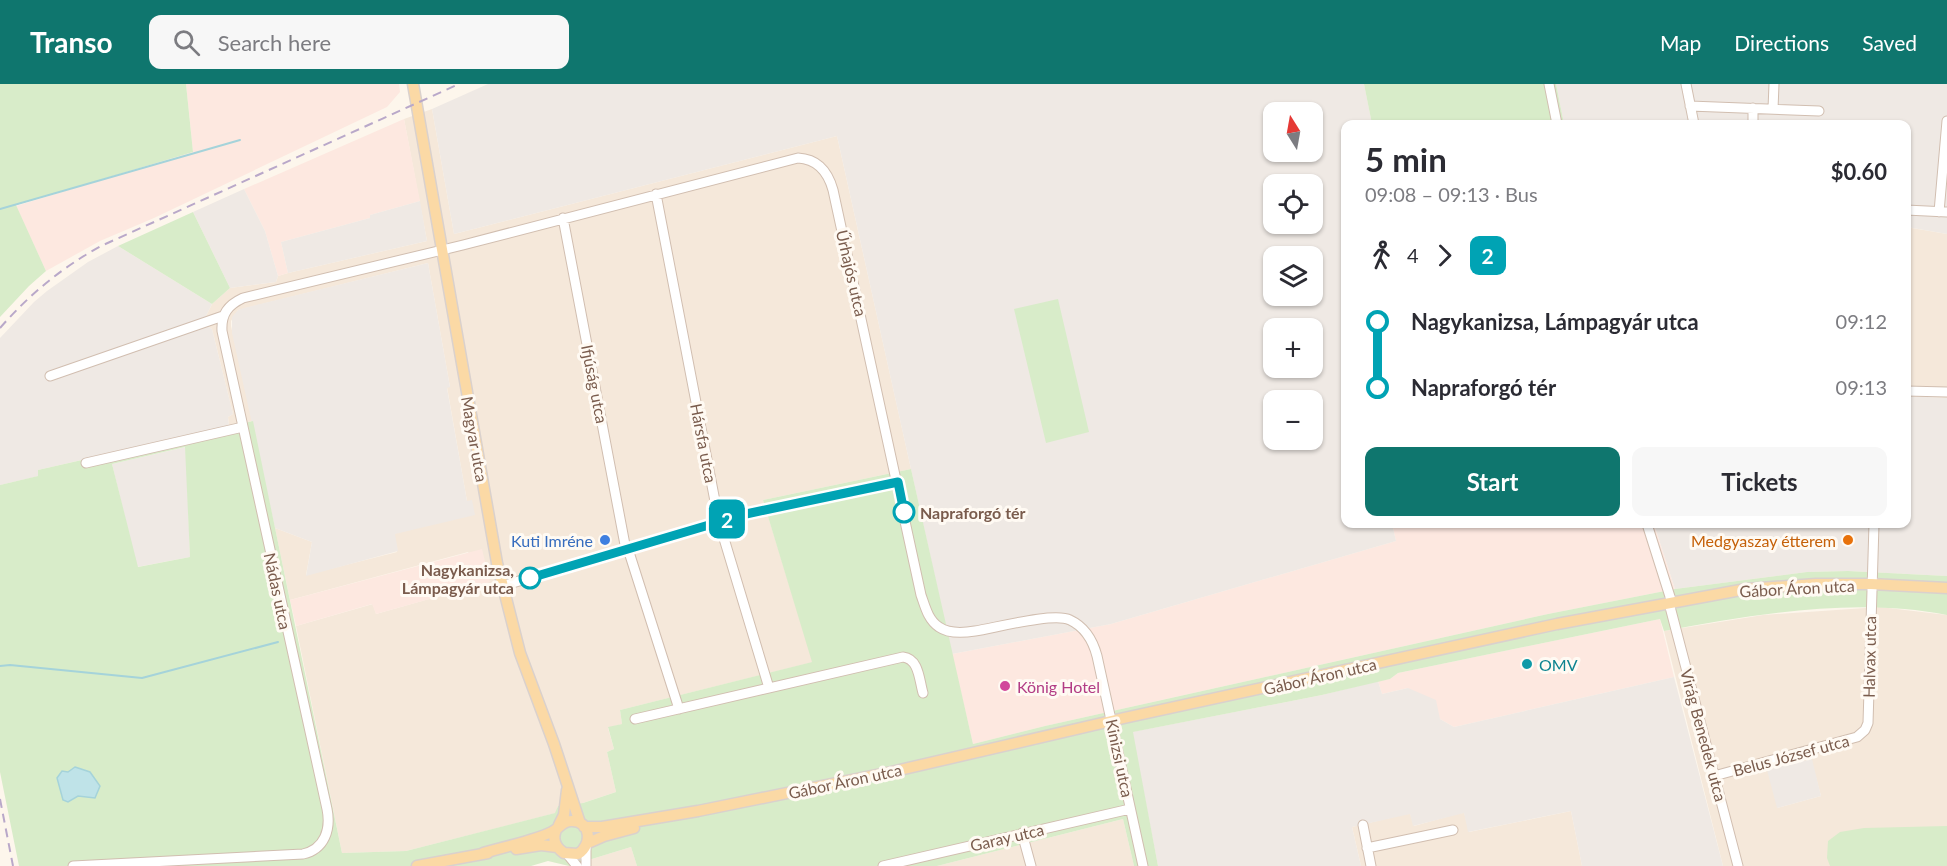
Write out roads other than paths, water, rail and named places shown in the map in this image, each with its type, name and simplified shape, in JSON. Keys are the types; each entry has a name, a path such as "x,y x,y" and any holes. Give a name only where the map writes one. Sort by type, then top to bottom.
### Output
{"main road":[{"name":"Magyar utca","path":"413,84 502,586 520,652 582,825"},
{"name":"Gábor Áron utca","path":"582,825 602,827 698,811 891,772 1112,721 1557,624 1746,589 1816,584 1947,588"},
{"name":"Magyar utca","path":"558,828 564,815 567,787"},
{"name":"Gábor Áron utca","path":"587,845 604,836 698,811"},
{"path":"417,866 541,845 557,847 568,855 578,854 587,845 588,834 582,825 569,821 558,828 483,853"},
{"path":"557,847 554,840 558,828"}],"street":[{"path":"1549,84 1556,120"},
{"path":"1686,84 1693,120"},
{"path":"1773,109 1774,84"},
{"path":"1690,106 1819,111"},
{"path":"1753,108 1753,120"},
{"path":"1911,210 1943,212 1947,121"},
{"name":"Űrhajós utca","path":"442,250 791,159 810,160 825,171 833,190 921,595 927,612 940,628 959,632 1048,618 1068,618 1074,622"},
{"name":"Hársfa utca","path":"656,194 719,522 769,688"},
{"name":"Ifjúság utca","path":"563,219 627,549 679,709"},
{"path":"50,376 224,316 229,307 243,298 442,250"},
{"name":"Nádas utca","path":"73,866 303,854 317,849 327,834 329,823 327,809 222,331 224,316"},
{"path":"1911,391 1947,392"},
{"path":"86,463 243,427"},
{"path":"502,586 719,522 898,482"},
{"name":"Virág Benedek utca","path":"1648,528 1671,603 1738,866"},
{"name":"Halvax utca","path":"1865,730 1868,723 1874,528"},
{"name":"Kinizsi utca","path":"1074,622 1086,633 1095,650 1143,866"},
{"path":"635,719 903,657 914,663 923,693"},
{"name":"Belus József utca","path":"1714,776 1857,737 1865,730"},
{"name":"Garay utca","path":"883,866 921,862 1022,833 1130,809"},
{"path":"1363,825 1371,866"},
{"path":"1368,848 1452,830"},
{"path":"1022,833 1031,866"},
{"path":"586,866 587,845"},
{"path":"568,855 577,866"}],"water":[{"path":"75,767 90,772 100,786 95,798 78,796 68,802 63,800 57,778 62,771 68,772"}],"waterway":[{"path":"0,209 240,140"},
{"path":"0,666 10,665 142,678 278,642"}],"railway":[{"path":"0,328 46,283 72,263 101,246 459,84"},
{"path":"0,799 13,866"}],"place":[{"name":"Napraforgó tér","path":"904,512"},
{"name":"Kuti Imréne","path":"605,540"},
{"name":"Medgyaszay étterem","path":"1848,540"},
{"name":"Nagykanizsa, Lámpagyár utca","path":"530,578"},
{"name":"OMV","path":"1527,664"},
{"name":"König Hotel","path":"1005,686"}]}
